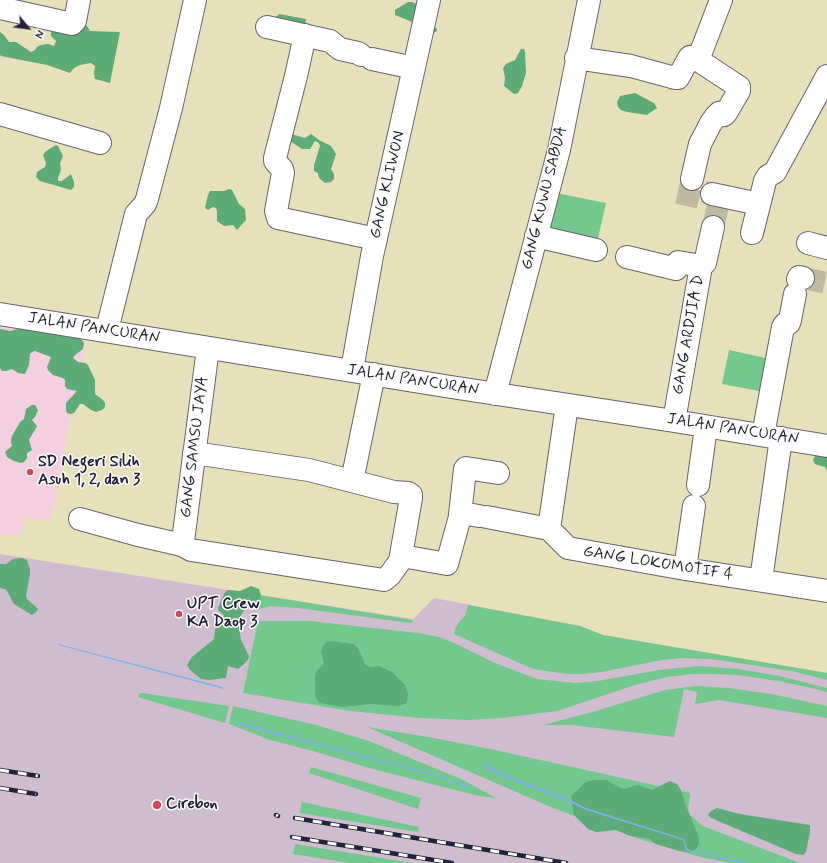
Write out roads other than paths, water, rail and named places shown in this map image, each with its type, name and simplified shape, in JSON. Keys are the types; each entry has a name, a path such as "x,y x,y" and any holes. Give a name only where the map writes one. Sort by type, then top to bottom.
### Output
{"street":[{"path":"0,8 72,24 75,20 79,0"},
{"path":"107,330 136,214 145,204 147,199 171,108 195,0"},
{"name":"GANG KLIWON","path":"352,370 376,239 429,0"},
{"name":"GANG KUWU SABDA","path":"495,394 559,150 576,58 589,0"},
{"path":"698,60 721,0"},
{"path":"267,27 330,41 340,49 414,68"},
{"path":"305,35 275,158 275,161 283,173 276,211 278,218 376,239"},
{"path":"576,58 631,66 676,78 678,78 688,58 698,60 739,87 740,89 726,113 724,115 719,113 710,123 700,144 692,179"},
{"path":"752,233 765,181 768,176 775,172 827,76"},
{"path":"0,114 100,143"},
{"path":"718,195 759,204"},
{"name":"GANG ARDJIA D","path":"674,420 701,266 705,264 713,228"},
{"path":"536,236 676,269 678,262 701,266"},
{"path":"761,580 772,437 783,327 785,324 789,323 799,284"},
{"name":"JALAN PANCURAN","path":"0,314 107,330 208,348 495,394 674,420 827,446"},
{"name":"GANG SAMSU JAYA","path":"184,546 183,541 208,348"},
{"path":"352,481 374,374"},
{"path":"498,473 466,468 460,505 475,516 549,529 567,404"},
{"path":"698,485 706,426"},
{"path":"80,519 184,546 190,550 384,580 390,575 400,561 411,495 309,470 194,453"},
{"path":"685,569 694,506"},
{"path":"402,556 447,564 475,516"},
{"name":"GANG LOKOMOTIF 4","path":"549,529 571,550 827,591"}],"water":[{"path":"58,645 223,687 223,689"},
{"path":"238,722 440,776 469,786 469,788 439,777 237,724"},
{"path":"483,764 510,777 566,798 586,808 684,839 689,850 749,863 741,863 688,851 686,850 683,840 586,810 565,800 509,779 482,766"}],"tunnel":[{"path":"686,206 690,188 712,194"},
{"path":"713,227 720,197"},
{"path":"803,278 827,283"}],"railway":[{"path":"0,770 38,776"},
{"path":"0,788 36,794"},
{"path":"295,818 566,863"},
{"path":"292,837 452,863"}],"place":[{"name":"SD Negeri Silih Asuh 1, 2, dan 3","path":"30,472"},
{"name":"UPT Crew KA Daop 3","path":"179,614"},
{"name":"Cirebon","path":"157,805"}]}
